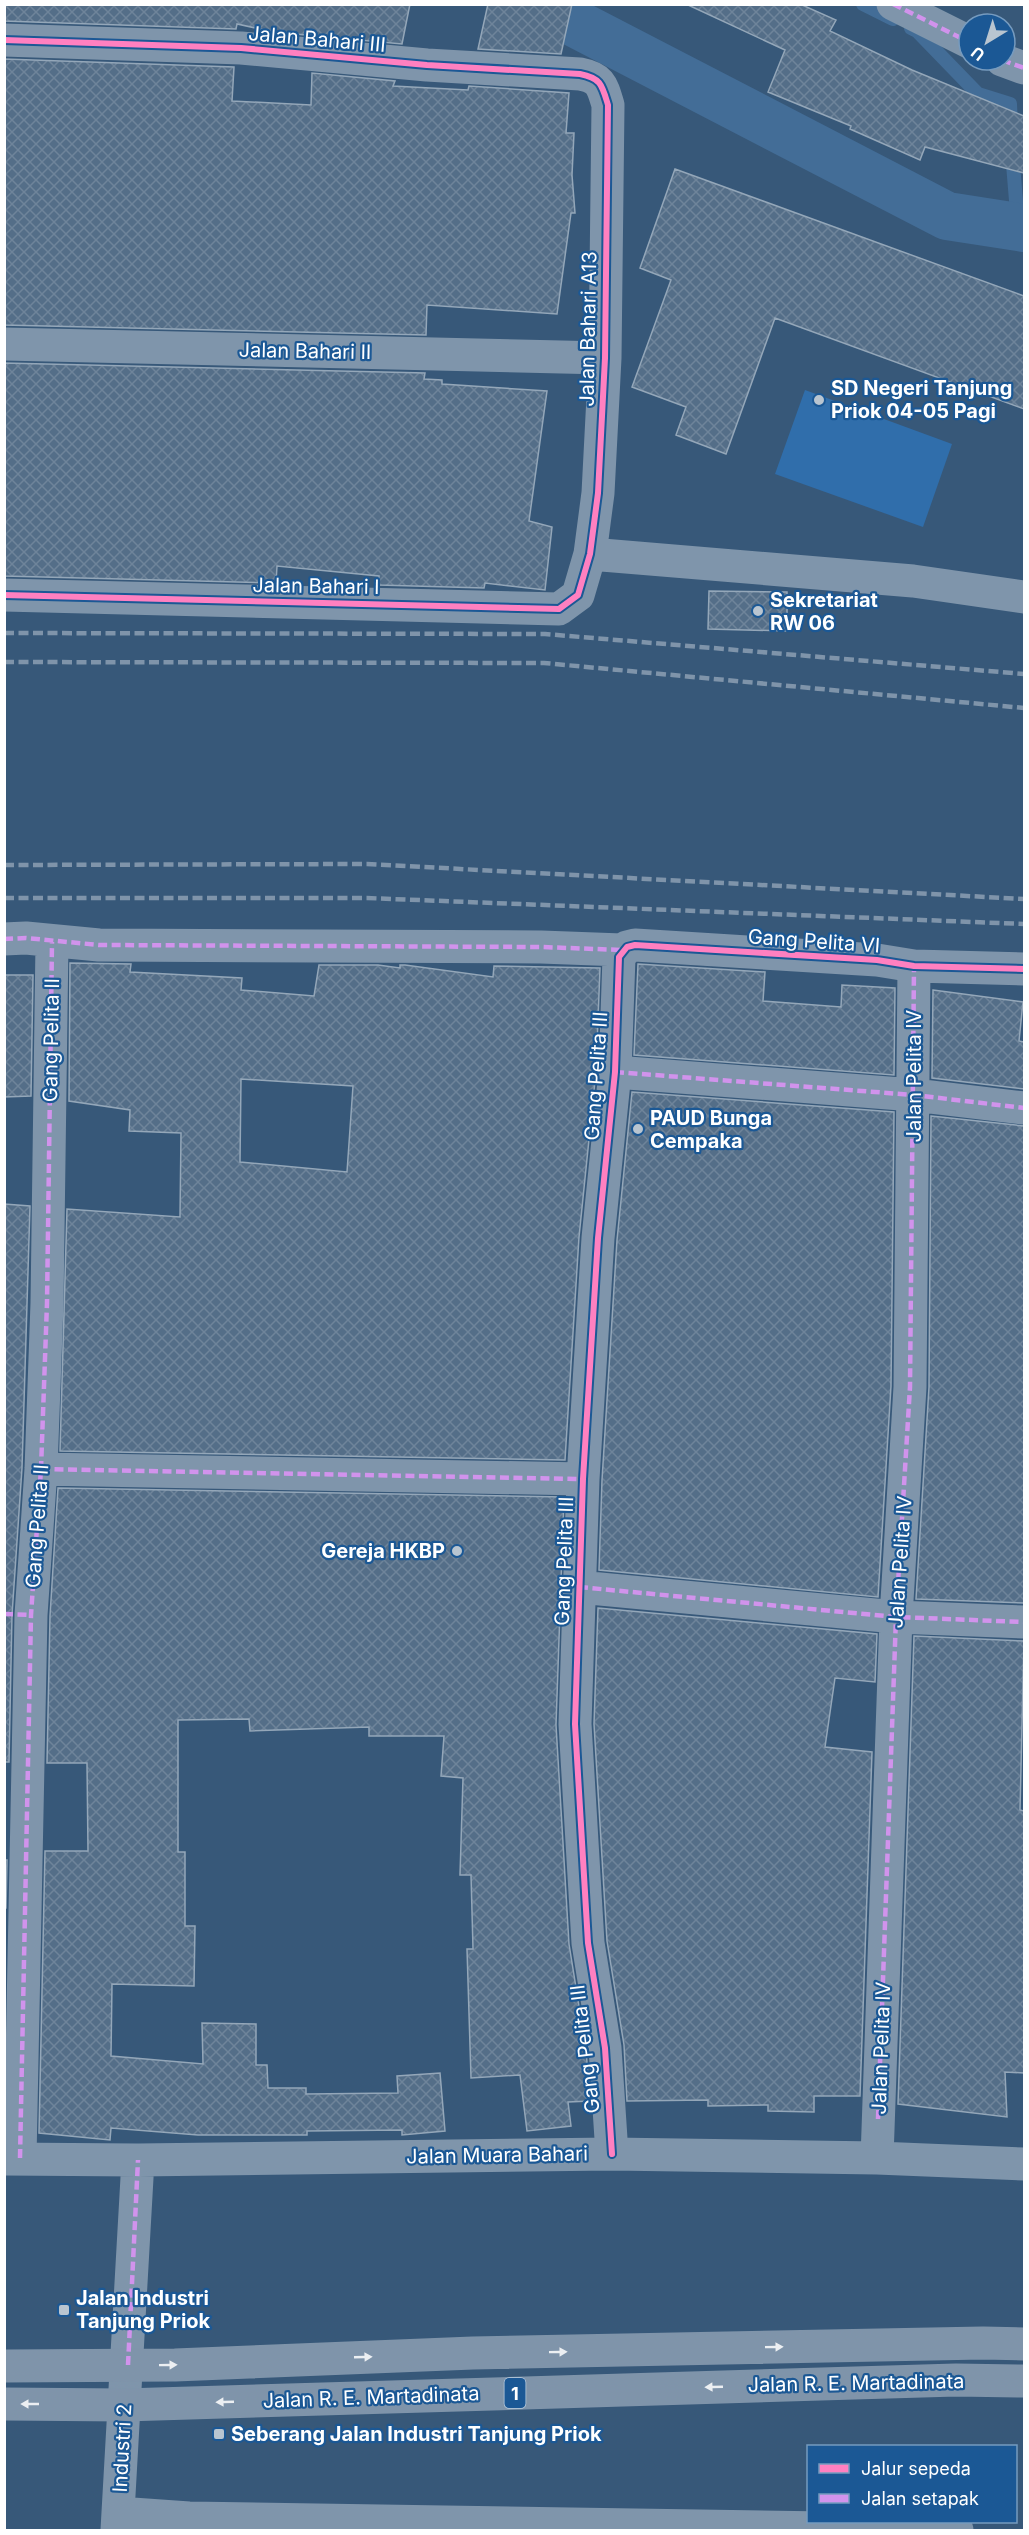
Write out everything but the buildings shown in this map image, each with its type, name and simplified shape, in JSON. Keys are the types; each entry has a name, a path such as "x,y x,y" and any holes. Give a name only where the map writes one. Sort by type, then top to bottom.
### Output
{"highway":[{"name":"Jalan R. E. Martadinata","path":"4,2366 128,2365 473,2353 971,2343 1024,2344"},
{"name":"Jalan R. E. Martadinata","path":"4,2404 124,2405 944,2380 1024,2381"}],"street":[{"path":"893,4 957,36"},
{"name":"Jalan Bahari III","path":"4,40 241,48 427,65 580,74 594,77 602,86 608,105"},
{"name":"Jalan Bahari A13","path":"590,554 598,494 605,358 608,105"},
{"name":"Jalan Bahari II","path":"4,344 605,358"},
{"path":"590,554 914,581 1024,597"},
{"name":"Jalan Bahari I","path":"4,594 559,609 579,595 590,554"},
{"path":"4,939 26,938 52,942"},
{"name":"Gang Pelita VI","path":"52,942 256,947 541,947 620,960 635,945 877,960 914,966 1024,969"},
{"name":"Gang Pelita II","path":"12,2158 18,1614 41,1469 52,942"},
{"name":"Gang Pelita III","path":"612,2154 605,2048 588,1943 575,1724 583,1479 598,1238 615,1072 620,960"},
{"name":"Jalan Pelita IV","path":"877,2158 896,1617 910,1387 914,966"},
{"path":"615,1072 914,1095 1024,1108"},
{"path":"41,1469 583,1479"},
{"path":"579,1587 896,1617 1024,1622"},
{"name":"Jalan Muara Bahari","path":"12,2158 138,2160 612,2154 877,2158 1024,2164"},
{"name":"Industri 2","path":"117,2522 128,2365 138,2160"},
{"path":"117,2522 189,2518 957,2530"}],"shaded area":[{"path":"805,390 952,444 923,527 775,474"}],"waterway":[{"path":"538,4 947,216 1024,228"},
{"path":"863,4 893,19"},
{"path":"911,28 917,31 978,94 1010,104 1011,127"},
{"path":"1012,152 1018,225"}],"railway":[{"path":"4,633 545,634 1024,674"},
{"path":"4,662 544,663 1024,708"},
{"path":"4,865 367,864 1024,899"},
{"path":"4,898 367,898 1024,924"}],"marked path":[{"path":"893,4 957,36"},
{"path":"1017,65 1024,68"},
{"path":"4,939 26,938 99,945 541,947 622,950"},
{"path":"20,2158 31,1615 41,1469 47,1303 52,942"},
{"path":"878,2119 896,1617 910,1387 914,966"},
{"path":"615,1072 914,1095 1024,1108"},
{"path":"41,1469 583,1479"},
{"path":"579,1587 896,1617 1024,1622"},
{"path":"4,1614 31,1615"},
{"path":"128,2365 138,2160"}],"cycle path":[{"path":"4,40 241,48 427,65 580,74 597,80 608,105 605,358 598,493 590,554 578,595 559,609 4,595"},
{"path":"612,2154 605,2048 588,1943 575,1724 583,1479 598,1238 615,1072 619,957 627,947 635,945 877,960 914,966 1024,969"}],"place":[{"name":"SD Negeri Tanjung Priok 04-05 Pagi","path":"819,400"},
{"name":"Sekretariat RW 06","path":"758,611"},
{"name":"PAUD Bunga Cempaka","path":"638,1129"},
{"name":"Gereja HKBP","path":"457,1551"},
{"name":"Jalan Industri Tanjung Priok","path":"64,2310"},
{"name":"Seberang Jalan Industri Tanjung Priok","path":"219,2434"}]}
